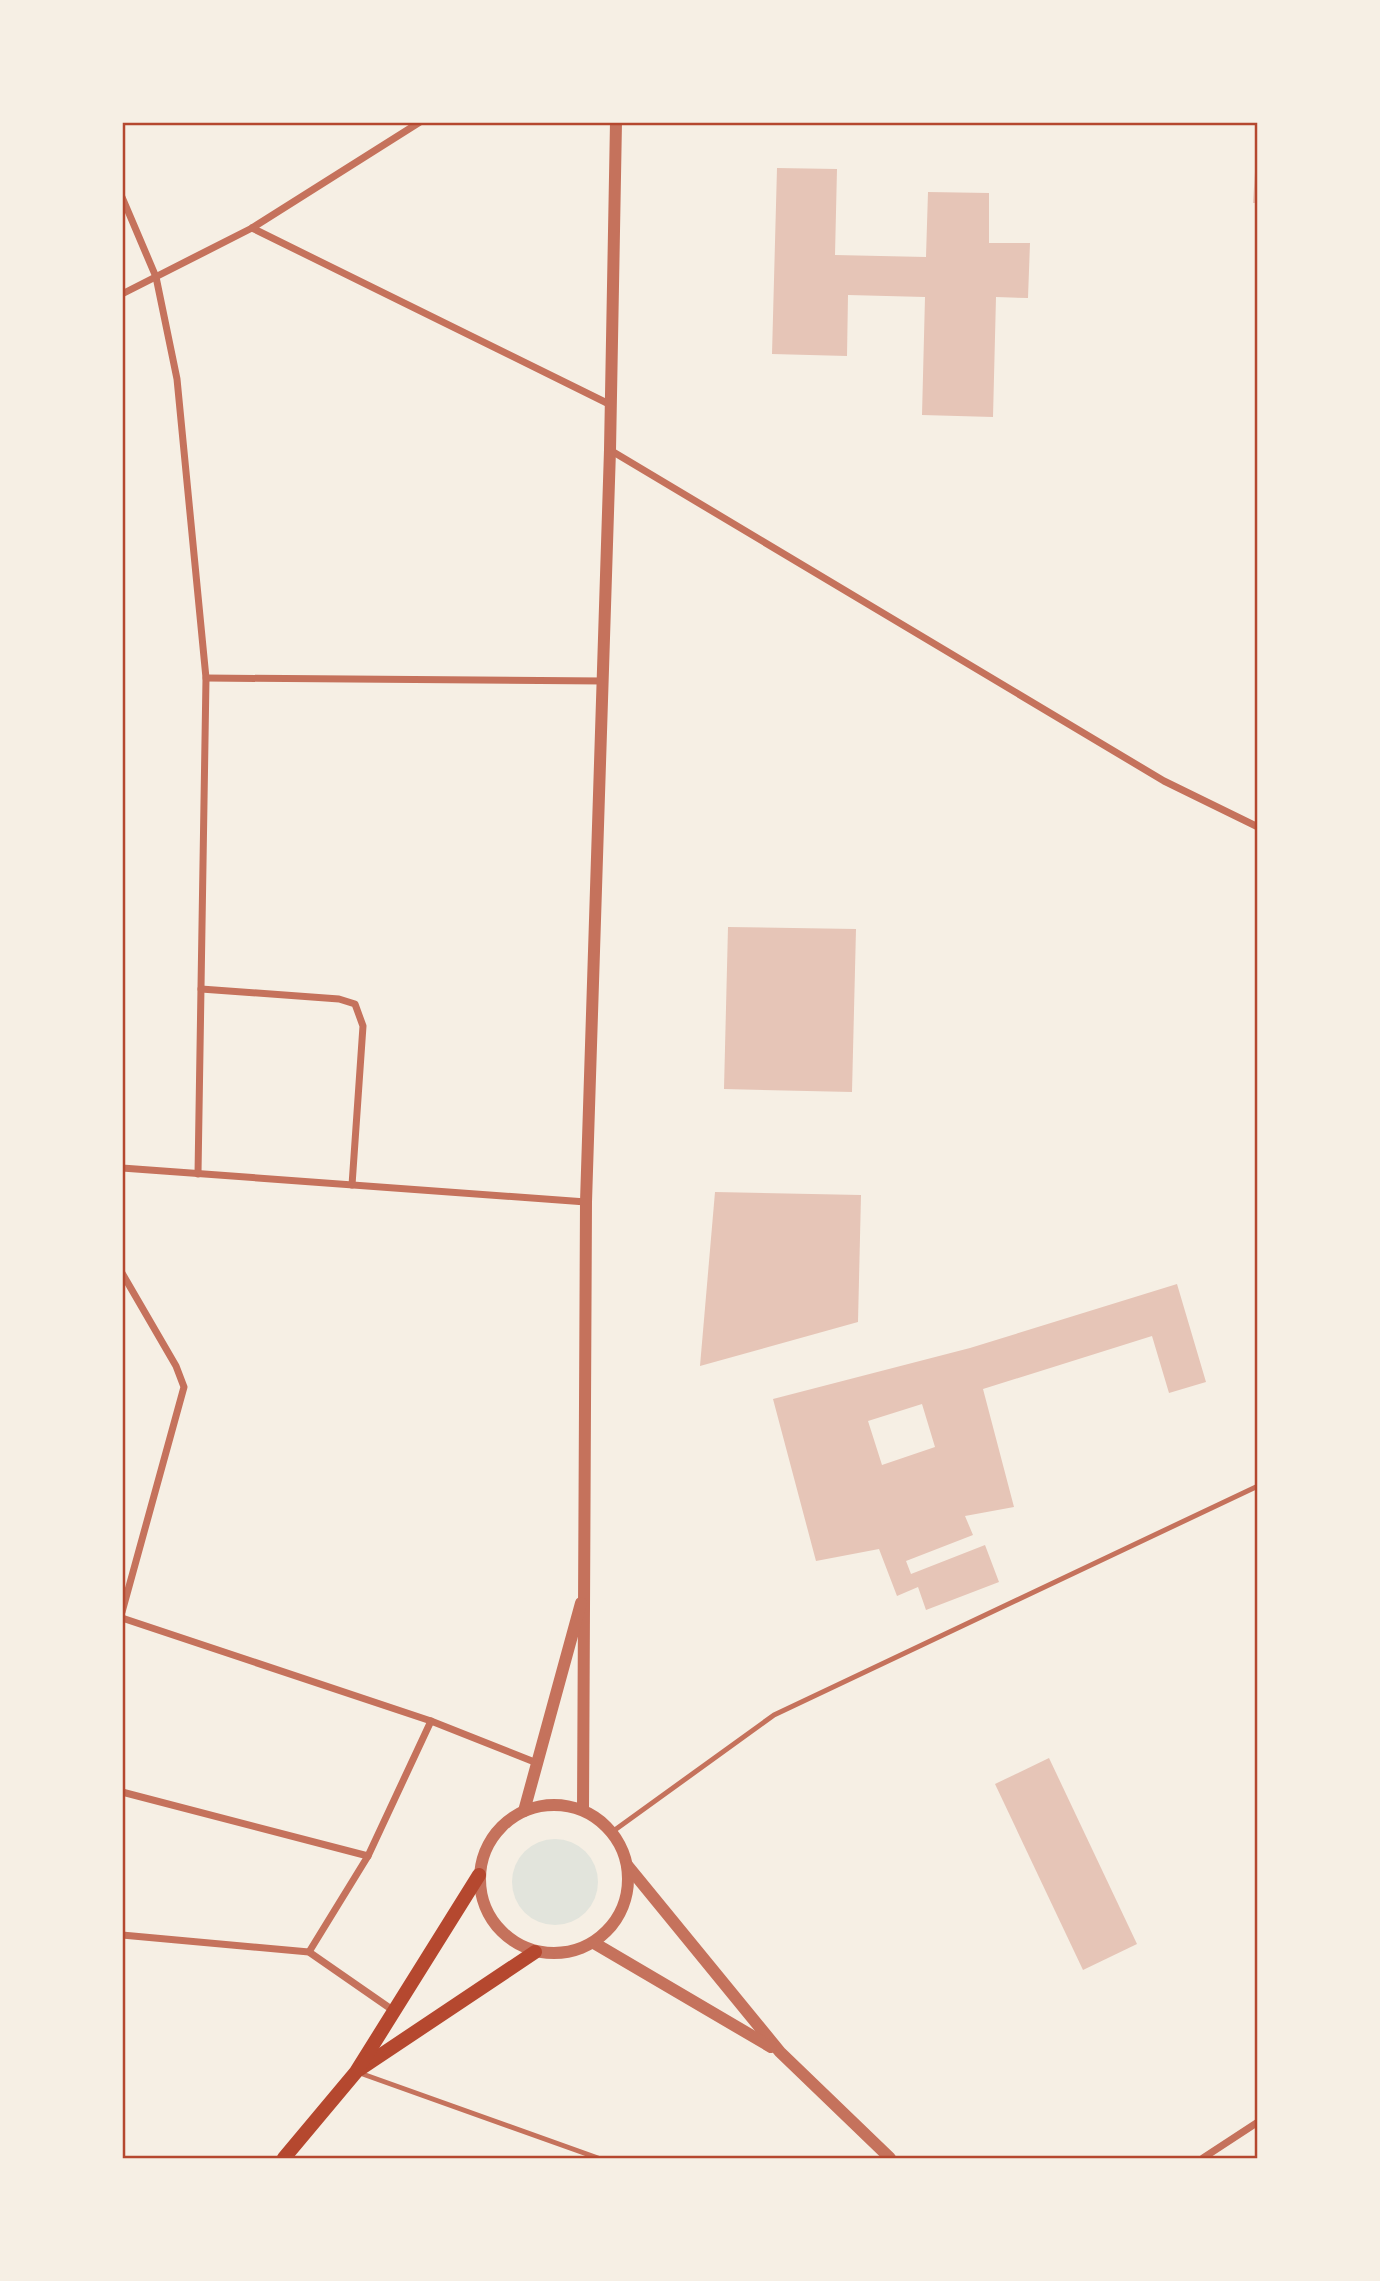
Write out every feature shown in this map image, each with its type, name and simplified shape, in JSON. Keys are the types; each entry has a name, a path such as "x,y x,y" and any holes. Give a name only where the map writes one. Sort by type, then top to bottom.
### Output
{"main road":[{"path":"284,2158 356,2072 479,1875"},
{"path":"356,2072 535,1952"}],"street":[{"path":"122,295 252,228 420,122"},
{"path":"583,1810 586,1202 610,450 617,122"},
{"path":"122,197 156,277 177,379 206,678 198,1174"},
{"path":"252,228 609,404"},
{"path":"610,450 1164,781 1258,827"},
{"path":"206,678 603,681"},
{"path":"201,989 339,999 355,1004 363,1026 352,1185"},
{"path":"122,1168 586,1202"},
{"path":"122,1273 176,1366 184,1387 122,1612"},
{"path":"524,1811 585,1586"},
{"path":"122,1618 432,1721 537,1763"},
{"path":"309,1952 368,1856 432,1721"},
{"path":"122,1792 368,1856"},
{"path":"627,1864 628,1887 622,1909 611,1928 594,1942 575,1951 555,1954 535,1952 512,1942 493,1924 482,1901 479,1875 492,1836 506,1821 524,1811 553,1804 583,1810 612,1832 627,1864 779,2052 890,2158"},
{"path":"122,1935 309,1952 394,2011"},
{"path":"594,1942 779,2052"},
{"path":"1203,2158 1258,2122"}],"lane":[{"path":"612,1832 774,1715 1258,1486"},
{"path":"356,2072 598,2158"}],"shaded area":[{"path":"547,1839 563,1839 586,1851 595,1865 598,1882 595,1899 586,1913 563,1925 547,1925 531,1918 519,1906 512,1890 512,1874 519,1858 531,1846"}],"building":[{"path":"777,168 837,169 835,255 926,257 928,192 989,193 989,243 1030,243 1028,298 996,297 993,417 922,415 925,297 848,295 847,356 772,354"},
{"path":"1255,172 1258,172 1258,203 1253,203"},
{"path":"728,927 856,929 852,1092 724,1089"},
{"path":"715,1192 861,1195 858,1322 700,1366"},
{"path":"1177,1284 1206,1382 1169,1393 1152,1336 983,1389 1014,1507 965,1516 973,1535 906,1561 911,1574 985,1545 999,1582 926,1610 918,1587 897,1596 879,1549 816,1561 773,1399 970,1348","holes":["922,1404 935,1447 882,1465 868,1421"]},
{"path":"1049,1758 1137,1944 1083,1970 995,1784"}]}
